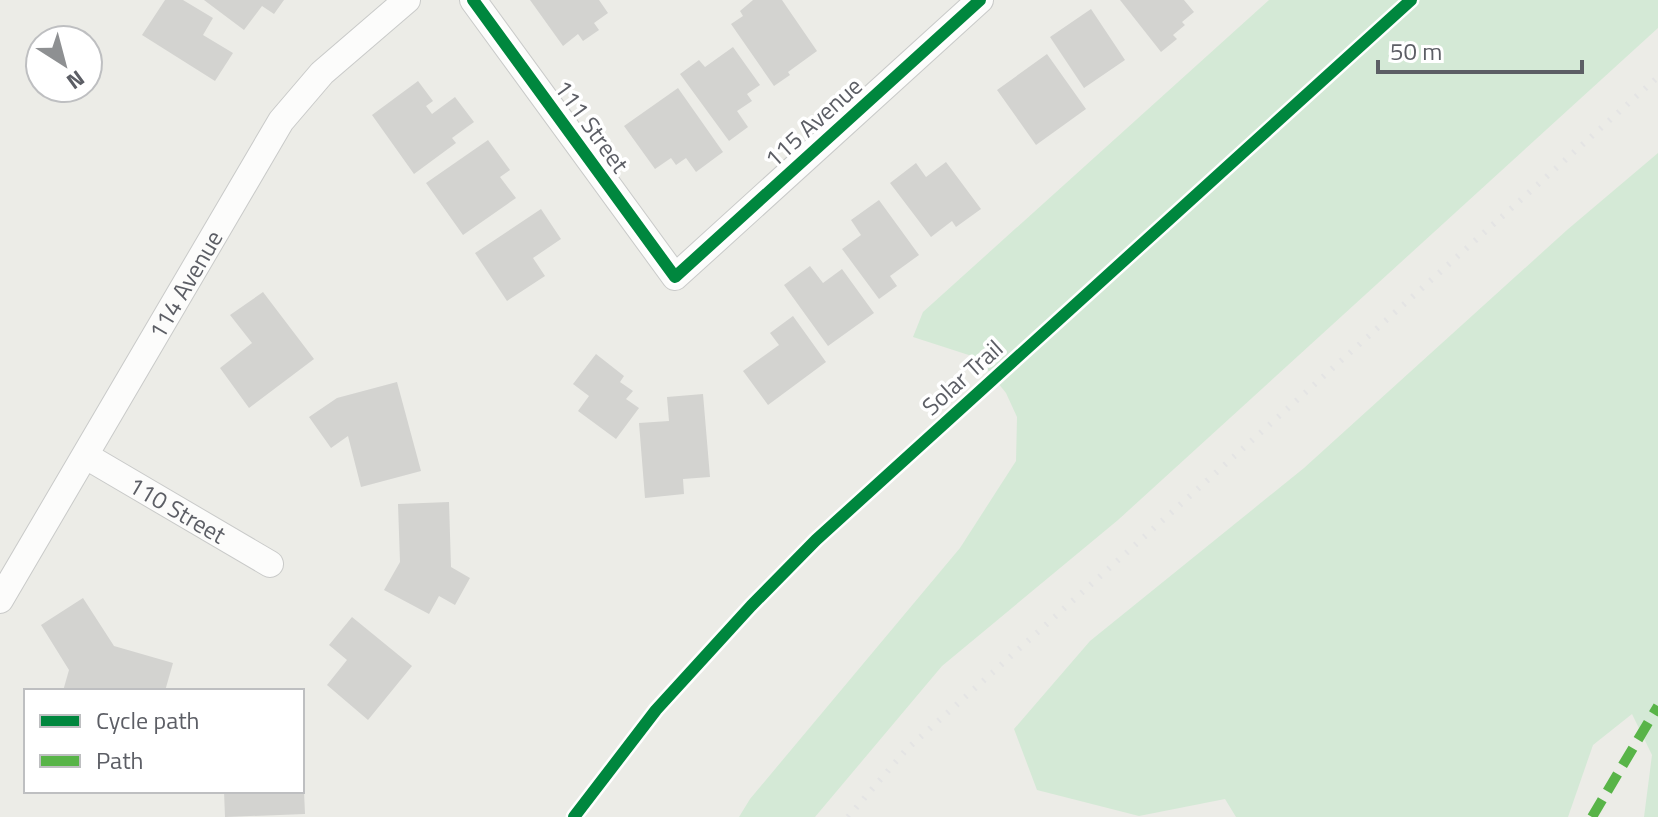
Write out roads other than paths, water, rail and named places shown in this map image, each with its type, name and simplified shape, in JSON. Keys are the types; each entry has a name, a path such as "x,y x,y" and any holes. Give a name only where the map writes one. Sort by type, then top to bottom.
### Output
{"street":[{"name":"114 Avenue","path":"0,600 281,121 322,73 407,0"},
{"name":"111 Street","path":"473,0 675,277"},
{"name":"115 Avenue","path":"675,277 980,0"},
{"name":"110 Street","path":"86,456 270,564"}],"railway":[{"path":"848,817 906,750 1658,77"}]}
